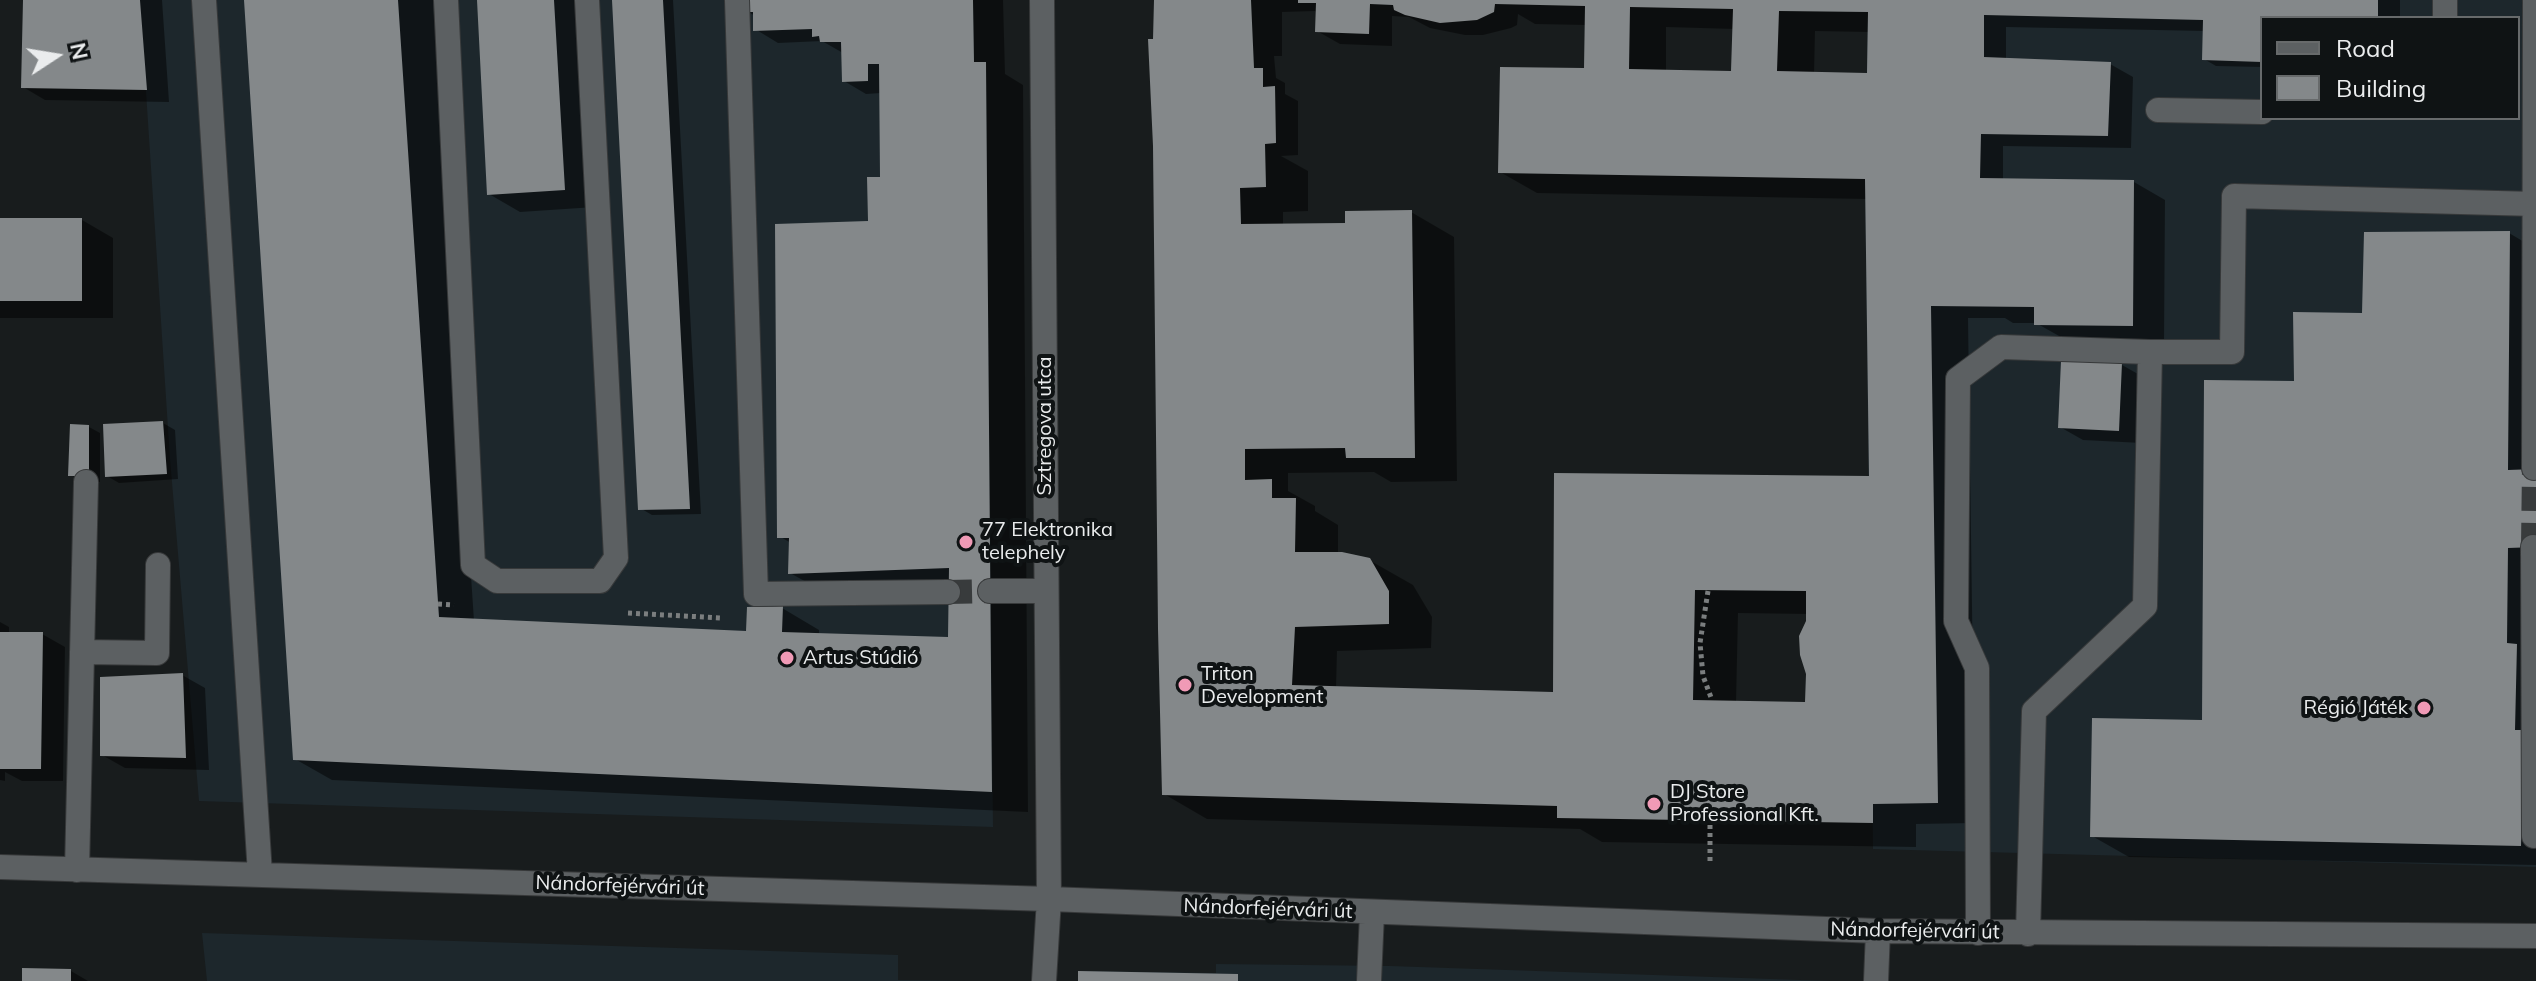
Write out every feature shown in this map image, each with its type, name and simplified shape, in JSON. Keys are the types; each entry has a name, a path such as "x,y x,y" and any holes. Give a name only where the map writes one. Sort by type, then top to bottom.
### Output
{"street":[{"path":"204,0 260,874"},
{"path":"446,0 473,565 497,581 600,581 616,558 587,0"},
{"path":"737,0 756,594 948,592"},
{"name":"Sztregova utca","path":"1042,0 1049,899 1044,981"},
{"path":"2534,468 2535,0"},
{"path":"2158,110 2260,112"},
{"path":"1978,933 1977,668 1956,621 1958,379 2001,347 2232,352 2234,196 2535,204"},
{"path":"2028,934 2034,711 2145,606 2150,352"},
{"path":"77,870 86,482"},
{"path":"2533,547 2534,836"},
{"path":"82,652 157,653 158,565"},
{"path":"990,591 1046,591"},
{"name":"Nándorfejérvári út","path":"0,867 1049,899 1878,931 2536,936"},
{"path":"1369,981 1372,913"},
{"path":"1876,981 1878,931"}],"path":[{"path":"1708,591 1700,643 1703,676 1712,700"},
{"path":"1710,820 1710,861"}],"shaded area":[{"path":"140,0 973,0 974,62 986,62 993,827 199,801 170,459"},
{"path":"1868,0 2536,0 2536,867 1873,849 1865,179"},
{"path":"202,933 898,955 898,980 966,981 207,981"},
{"path":"1216,964 1390,966 1830,981 1078,981 1078,971 1216,973"}],"building":[{"path":"23,0 140,0 147,90 21,88"},
{"path":"244,0 398,0 439,617 746,631 747,607 783,606 782,632 948,637 949,568 788,574 789,538 777,538 775,224 868,221 867,177 880,177 879,64 868,64 868,81 842,82 841,42 820,42 819,36 812,37 812,29 753,31 753,12 745,12 745,0 973,0 974,62 986,62 992,792 293,760"},
{"path":"477,0 554,0 565,190 487,195"},
{"path":"612,0 663,0 690,509 638,510"},
{"path":"1154,0 1251,0 1254,68 1263,68 1263,87 1275,86 1276,143 1265,144 1266,187 1240,188 1241,224 1345,223 1345,211 1412,210 1415,458 1346,458 1345,448 1245,449 1245,480 1272,479 1272,498 1296,498 1295,552 1342,552 1370,558 1389,591 1389,624 1295,627 1292,685 1553,692 1554,473 1869,476 1865,179 1498,173 1500,67 1584,68 1585,6 1495,4 1494,12 1477,20 1440,23 1405,15 1394,10 1393,5 1370,4 1369,34 1315,32 1316,3 1298,3 1298,0 2378,0 2378,16 2260,16 2260,62 2202,60 2203,20 1984,15 1984,57 2111,62 2108,136 1981,134 1980,178 2134,180 2133,326 2034,325 2034,307 1931,306 1938,803 1873,804 1873,823 1557,818 1557,806 1162,795 1153,146 1148,39 1153,39","holes":["1630,7 1733,9 1731,71 1629,69","1779,11 1868,12 1867,73 1777,71","1695,590 1806,591 1806,621 1799,636 1800,655 1806,674 1805,702 1693,700"]},
{"path":"0,218 82,218 82,301 0,301"},
{"path":"2510,231 2508,470 2536,469 2536,547 2508,548 2507,643 2517,644 2515,730 2524,730 2521,846 2090,837 2092,718 2202,720 2204,380 2294,381 2293,312 2362,313 2364,232"},
{"path":"2061,361 2122,363 2119,431 2058,428"},
{"path":"163,421 167,474 105,477 103,424"},
{"path":"70,424 89,425 89,476 68,476"},
{"path":"0,632 43,632 41,769 0,769"},
{"path":"183,673 186,758 100,756 100,677"},
{"path":"22,968 71,969 71,981 22,981"},
{"path":"1078,971 1238,974 1238,981 1078,981"}],"tunnel":[{"path":"2533,547 2534,468"},
{"path":"948,592 990,591"}],"place":[{"name":"77 Elektronika telephely","path":"966,542"},
{"name":"Artus Stúdió","path":"787,658"},
{"name":"Triton Development","path":"1185,685"},
{"name":"Régió Játék","path":"2424,708"},
{"name":"DJ Store Professional Kft.","path":"1654,804"}]}
